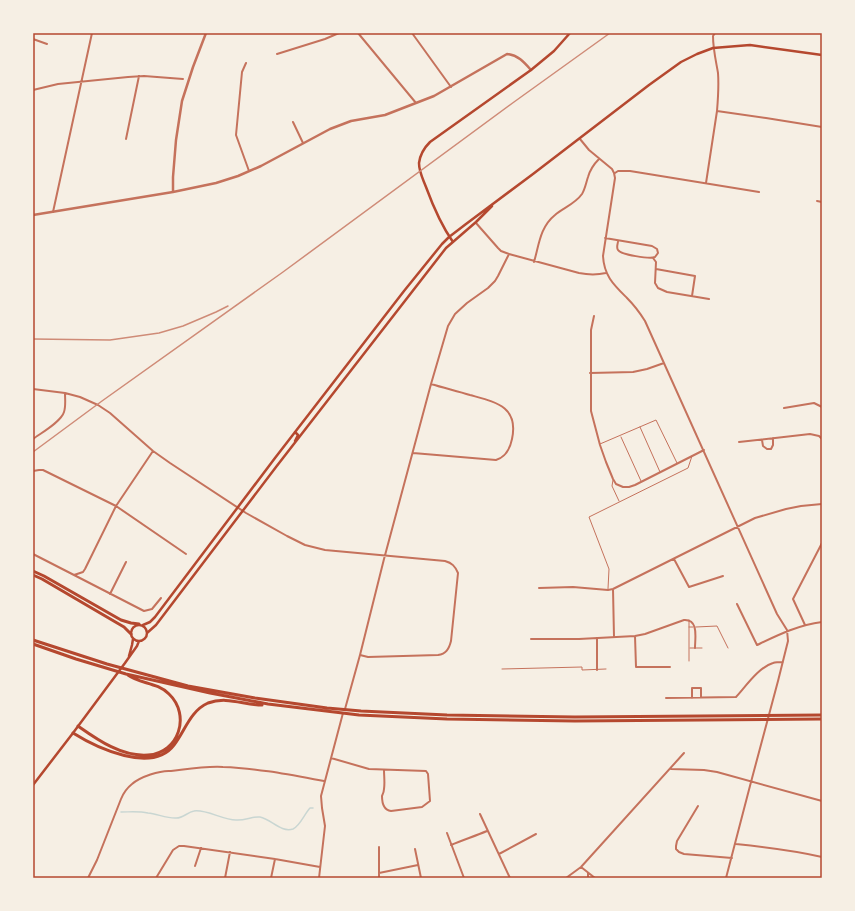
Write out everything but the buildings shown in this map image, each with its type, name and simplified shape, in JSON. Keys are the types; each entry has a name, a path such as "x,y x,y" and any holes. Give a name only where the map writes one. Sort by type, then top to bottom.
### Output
{"highway":[{"path":"33,571 121,620 141,625"},
{"path":"33,575 124,627 131,634"},
{"path":"33,639 107,664 188,686 359,715 454,719 575,721 757,718"},
{"path":"33,644 126,674 162,688 170,694 175,701 181,719 176,737 169,746 163,751 147,755 127,753 104,743 78,726"},
{"path":"133,677 268,704 327,710 447,715 822,719"},
{"path":"73,733 114,752 135,758 151,758 164,754 172,747 191,717 196,711 208,703 218,700 226,700 258,705 268,704"},
{"path":"780,718 822,715"}],"main road":[{"path":"453,242 441,223 420,172 419,165 422,152 430,142 531,70 554,51 570,33"},
{"path":"128,658 133,639 131,634 132,628 134,626 150,622 159,612 404,291 449,237 580,139 649,85 681,62 697,54 713,48 750,45 822,55"},
{"path":"33,785 73,733 137,646 139,641 144,639 147,633 156,624 446,248 496,202"},
{"path":"276,467 296,439 298,435 295,432"},
{"path":"141,625 145,627 147,633"},
{"path":"133,639 139,641"}],"street":[{"path":"53,212 92,33"},
{"path":"173,192 176,140 182,101 192,67 206,33"},
{"path":"277,54 339,33"},
{"path":"358,33 416,104"},
{"path":"412,33 452,87"},
{"path":"706,183 717,111 718,74 713,48 713,36 715,33"},
{"path":"33,40 47,44"},
{"path":"33,215 173,192 216,183 250,171 267,163 330,129 351,121 385,115 416,104 452,87 507,54 518,56 531,70"},
{"path":"246,63 242,72 236,135 250,171"},
{"path":"126,139 139,76"},
{"path":"33,90 58,84 139,76 183,79"},
{"path":"717,111 822,127"},
{"path":"293,122 303,143"},
{"path":"580,139 589,150 612,169 615,178 605,238 603,261 606,273 645,321 777,614 787,630 788,641 783,662 726,878"},
{"path":"534,262 546,223 554,215 575,201 581,195 592,167 599,159"},
{"path":"614,173 618,171 630,171 759,192"},
{"path":"817,201 822,202"},
{"path":"476,222 501,251 534,262 589,275 606,273"},
{"path":"605,238 654,247 658,253 653,258 622,254 619,252 617,247 618,241"},
{"path":"319,878 325,826 321,796 324,781 360,655 431,384 446,333 455,314 467,303 488,288 498,276 509,254"},
{"path":"653,258 656,262 655,283 658,288 667,292 709,299"},
{"path":"656,269 695,276 692,296"},
{"path":"594,316 590,330 591,411 600,445 616,484 623,487 629,487 704,450"},
{"path":"590,373 633,372 664,363"},
{"path":"413,453 496,460 506,454 511,443 514,429 513,423 510,415 504,407 492,401 431,384"},
{"path":"33,389 65,393 85,399 103,408 153,451 237,508 287,536 305,544 325,550 445,561 452,563 456,567 458,573 449,646 447,651 438,655 368,657 360,655"},
{"path":"33,439 61,418 65,411 65,393"},
{"path":"784,408 814,403 822,407"},
{"path":"740,442 810,434 819,436 822,439"},
{"path":"762,440 763,446 767,449 771,448 773,445 773,438"},
{"path":"74,575 83,572 85,569 116,506 153,451"},
{"path":"33,471 43,470 116,506 186,554"},
{"path":"539,588 573,587 608,590 613,589 755,518 786,509 822,504"},
{"path":"805,625 793,599 822,543"},
{"path":"33,554 144,611 152,609 161,598"},
{"path":"674,559 688,587 723,576"},
{"path":"110,594 126,562"},
{"path":"613,589 614,638"},
{"path":"737,604 757,645 787,630 822,622"},
{"path":"531,639 614,638 635,636 645,634 684,620 689,620 693,622 695,626 695,648"},
{"path":"635,636 636,667 670,667"},
{"path":"597,638 597,670"},
{"path":"666,698 736,697 762,669 776,662 783,662"},
{"path":"692,698 692,688 702,688 701,697"},
{"path":"566,878 581,868 684,754"},
{"path":"330,758 369,769 426,771 428,774 430,800 422,808 390,811 385,809 382,796 384,790 384,770"},
{"path":"88,878 97,860 124,792 132,783 154,773 222,766 252,769 324,781"},
{"path":"671,769 717,772 822,801"},
{"path":"698,806 678,841 676,849 684,854 732,858"},
{"path":"480,814 510,878"},
{"path":"451,845 487,831"},
{"path":"447,833 464,878"},
{"path":"498,854 536,834"},
{"path":"736,844 781,849 822,857"},
{"path":"156,878 170,854 179,846 230,852 320,867"},
{"path":"379,847 379,878"},
{"path":"195,866 201,848"},
{"path":"415,849 421,878"},
{"path":"225,878 230,852"},
{"path":"272,878 275,859"},
{"path":"379,873 418,865"},
{"path":"581,868 595,878"},
{"path":"588,873 588,878"}],"lane":[{"path":"600,445 656,420 677,464"},
{"path":"640,427 660,472"},
{"path":"620,436 641,482"},
{"path":"608,590 608,569 589,517 688,468 693,456"},
{"path":"613,479 612,486 619,502"},
{"path":"689,620 689,661"},
{"path":"689,626 717,626 728,648"},
{"path":"689,648 702,648"},
{"path":"502,669 582,667 582,670 606,670"}],"waterway":[{"path":"121,812 141,812 175,818 194,811 209,813 231,820 260,817 289,830 296,827 310,808 313,808"}],"railway":[{"path":"33,452 283,272 610,33"},
{"path":"33,339 110,340 159,333 183,326 228,306"}]}
